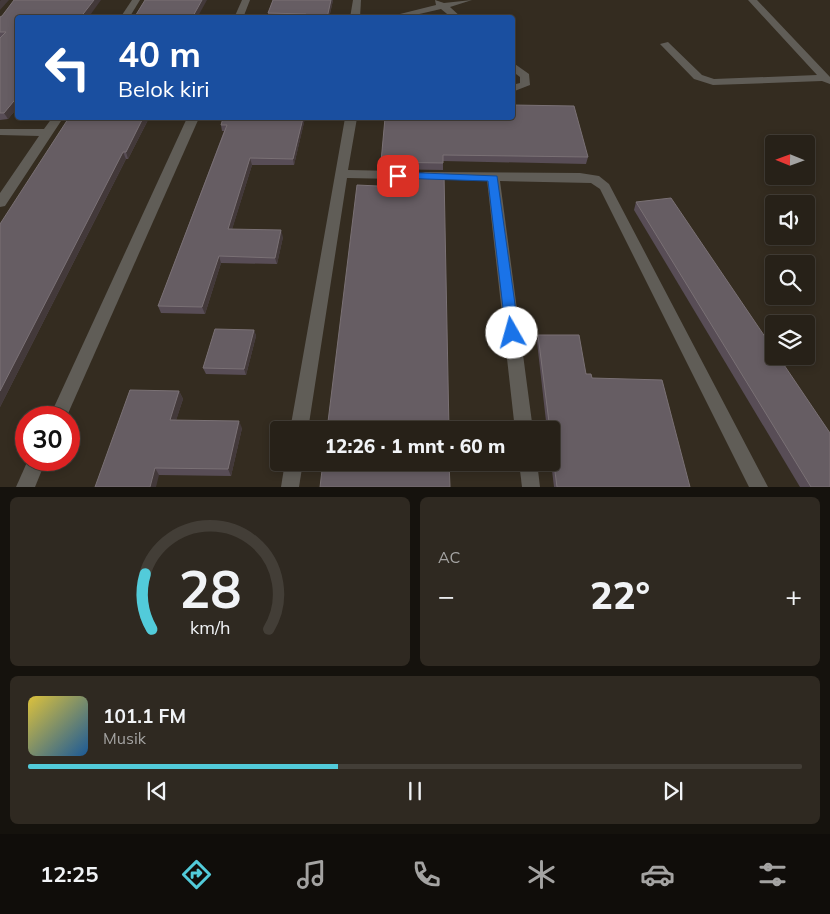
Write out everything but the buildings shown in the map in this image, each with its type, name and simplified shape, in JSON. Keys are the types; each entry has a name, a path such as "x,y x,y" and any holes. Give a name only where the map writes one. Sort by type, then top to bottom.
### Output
{"street":[{"path":"126,15 136,0"},
{"path":"239,15 246,0"},
{"path":"355,15 357,0"},
{"path":"436,0 455,15"},
{"path":"401,15 468,0"},
{"path":"752,0 828,81"},
{"path":"664,44 698,76 713,82 828,81"},
{"path":"515,68 525,76 525,85 515,88"},
{"path":"0,204 56,120"},
{"path":"61,406 192,120"},
{"path":"301,421 350,120"},
{"path":"0,132 47,133"},
{"path":"342,174 595,179 605,188 759,486"},
{"path":"493,178 523,421"},
{"path":"25,486 32,471"},
{"path":"290,486 292,471"},
{"path":"529,471 531,486"}],"route":[{"path":"398,176 493,178 512,333"}]}
